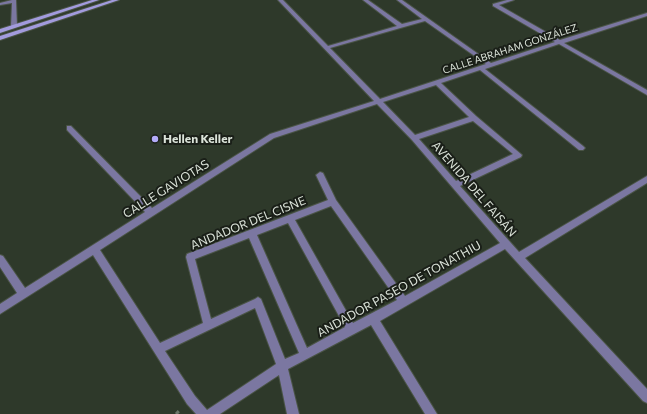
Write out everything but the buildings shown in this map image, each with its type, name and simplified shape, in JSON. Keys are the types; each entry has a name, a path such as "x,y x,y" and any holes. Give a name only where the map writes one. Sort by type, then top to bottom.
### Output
{"street":[{"path":"0,4 14,0 14,26"},
{"path":"0,31 97,0"},
{"path":"0,38 117,0"},
{"name":"AVENIDA DEL FAISÁN","path":"280,0 414,138 506,244 647,397"},
{"path":"365,0 401,26"},
{"path":"399,0 491,65"},
{"path":"512,0 495,5 558,43 647,93"},
{"name":"CALLE ABRAHAM GONZÁLEZ","path":"378,102 647,14"},
{"path":"326,48 426,19"},
{"path":"481,68 581,148"},
{"path":"436,82 474,118 518,155 456,185"},
{"name":"CALLE GAVIOTAS","path":"0,309 272,136 378,102"},
{"path":"414,138 474,118"},
{"path":"69,128 151,213"},
{"path":"320,175 333,202 404,302"},
{"path":"519,257 647,179"},
{"name":"ANDADOR DEL CISNE","path":"208,325 190,257 333,202"},
{"path":"290,219 351,329"},
{"path":"252,234 304,356"},
{"name":"ANDADOR PASEO DE TONATHIU","path":"210,414 282,366 304,356 351,329 373,319 506,244"},
{"path":"94,249 191,400 203,414"},
{"path":"0,259 23,294"},
{"path":"158,349 258,302 282,366 293,414"},
{"path":"373,319 431,414"}],"place":[{"name":"Hellen Keller","path":"155,139"}]}
